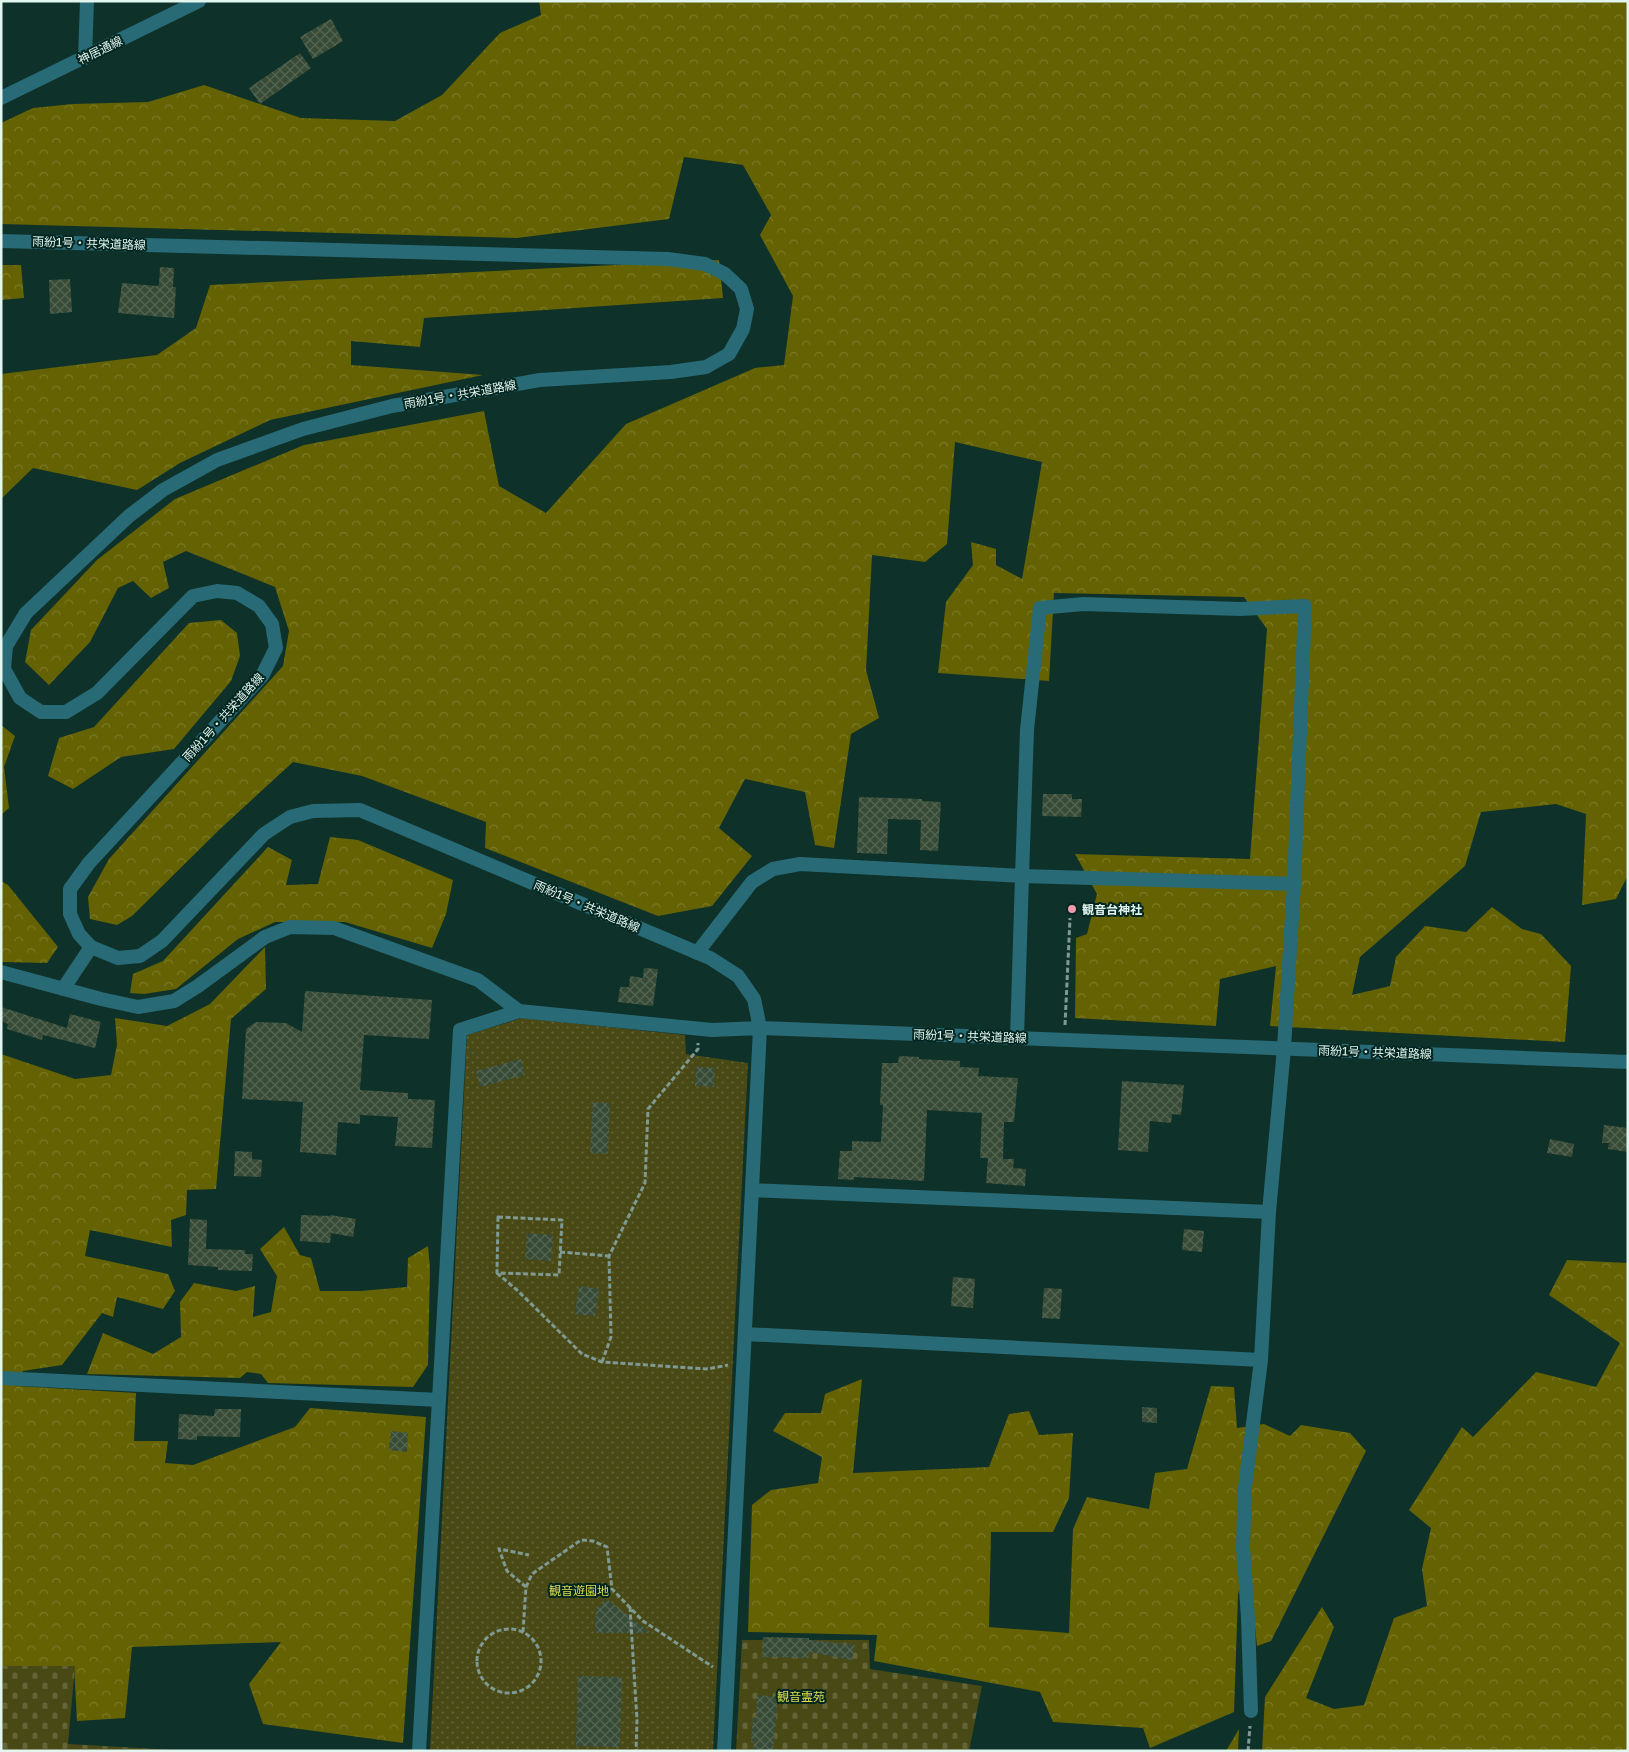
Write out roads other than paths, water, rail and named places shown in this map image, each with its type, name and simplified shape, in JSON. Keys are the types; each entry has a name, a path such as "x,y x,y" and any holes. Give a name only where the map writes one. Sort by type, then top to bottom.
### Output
{"street":[{"path":"85,58 87,1"},
{"name":"神居通線","path":"1,98 199,1"},
{"name":"雨紛1号・共栄道路線","path":"1,241 668,259 705,264 725,274 742,289 747,309 743,329 729,354 706,367 671,372 540,380 392,406 303,429 217,460 163,490 129,516 26,613 6,646 4,669 20,698 41,712 66,712 97,693 193,596 217,591 237,593 260,606 272,624 276,648 262,676 89,863 70,889 70,914 79,934 91,947 118,958 140,956 162,941 264,834 290,817 313,811 360,810 710,958 738,976 754,999 760,1028 1628,1062"},
{"path":"1017,1038 1027,730 1040,608 1082,604 1240,609 1305,606 1294,884 1284,1048 1269,1212 1261,1360 1245,1488 1243,1546 1248,1618 1251,1711"},
{"path":"697,953 752,882 773,869 800,864 1022,876 1294,884"},
{"path":"1,972 138,1007 174,1001 198,986 265,937 290,927 334,928 478,980 519,1010"},
{"path":"63,989 91,947"},
{"path":"419,1751 460,1030 519,1010 698,1029 760,1028 724,1751"},
{"path":"752,1190 1269,1212"},
{"path":"745,1334 1261,1360"},
{"path":"1,1378 439,1400"}],"place":[{"name":"観音台神社","path":"1072,909"}],"park label":[{"name":"観音遊園地","path":"579,1590"},
{"name":"観音霊苑","path":"801,1696"}]}
